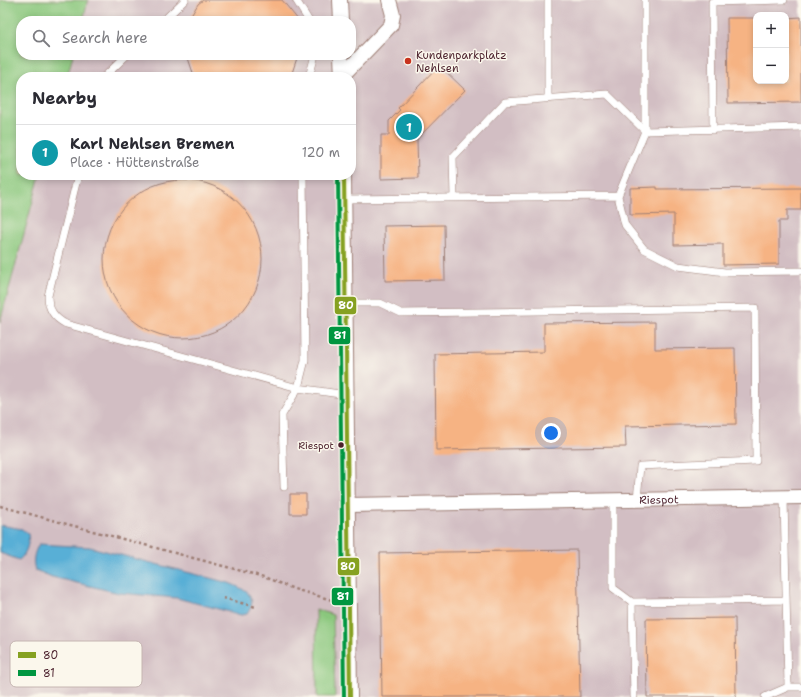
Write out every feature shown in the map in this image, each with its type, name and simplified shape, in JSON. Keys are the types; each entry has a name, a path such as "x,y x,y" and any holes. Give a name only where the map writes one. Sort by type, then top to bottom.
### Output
{"street":[{"path":"340,0 341,16"},
{"path":"347,72 391,25 393,15 389,0"},
{"path":"341,60 342,72"},
{"path":"344,180 349,505 350,697"},
{"name":"Riespot","path":"349,505 801,496"}],"lane":[{"path":"168,16 185,0"},
{"path":"296,0 306,16"},
{"path":"548,0 548,98"},
{"path":"645,0 645,131 618,196 625,225 644,249 678,266 725,272 801,271"},
{"path":"713,130 712,2 784,0"},
{"path":"109,72 122,60"},
{"path":"310,72 314,60"},
{"path":"454,198 453,157 505,102 607,94 645,131 801,127"},
{"path":"77,180 48,296 48,303 54,315 66,324 298,388 347,395"},
{"path":"284,487 282,415 298,388 304,360 303,180"},
{"path":"344,199 618,196"},
{"path":"346,304 380,303 401,313 755,308 756,461 640,466 637,500"},
{"path":"784,497 788,687"},
{"path":"613,500 613,588 632,602 786,600"},
{"path":"632,602 634,697"},
{"path":"765,697 788,687 801,688"}],"path":[{"path":"0,506 264,577 294,589 349,604"},
{"path":"223,598 256,607"}],"shaded area":[{"path":"0,0 801,0 801,697 0,697"}],"green space":[{"path":"0,0 88,0 84,16 16,16 16,60 72,60 68,72 16,72 16,180 39,180 0,322"},
{"path":"316,609 333,615 335,697 317,697"}],"water":[{"path":"0,525 22,529 28,534 27,548 24,555 19,560 0,553"},
{"path":"39,544 90,547 229,583 248,594 252,602 251,608 247,614 241,615 177,598 119,593 52,577 35,570 34,557"}],"building":[{"path":"203,0 282,0 295,16 191,16 198,4"},
{"path":"801,17 801,102 728,103 727,18 753,18 753,84 789,84 789,18"},
{"path":"189,60 296,60 292,72 193,72"},
{"path":"439,65 465,90 417,139 418,178 381,179 381,135 389,135 389,121 400,110 398,108"},
{"path":"183,180 213,186 227,193 239,203 249,215 256,229 262,259 256,289 249,303 239,315 227,325 213,332 183,338 153,332 139,325 127,315 117,303 110,289 104,259 110,229 117,215 127,203 139,193 153,186"},
{"path":"657,187 657,189 801,188 801,210 787,210 787,221 779,221 779,264 723,265 723,244 674,245 674,214 630,215 630,188"},
{"path":"444,225 445,280 385,281 384,226"},
{"path":"655,322 655,349 735,348 736,424 625,426 626,447 436,450 435,354 544,352 544,323"},
{"path":"290,494 306,494 306,514 290,514"},
{"path":"577,550 580,697 382,697 380,553"},
{"path":"735,618 736,697 647,697 646,619"}],"transit line":[{"name":"81","path":"338,180 344,697"},
{"name":"80","path":"344,180 350,697"}],"place":[{"name":"Kundenparkplatz Nehlsen","path":"408,61"},
{"name":"Karl Nehlsen Bremen","path":"409,127"},
{"name":"Riespot","path":"341,445"}]}
